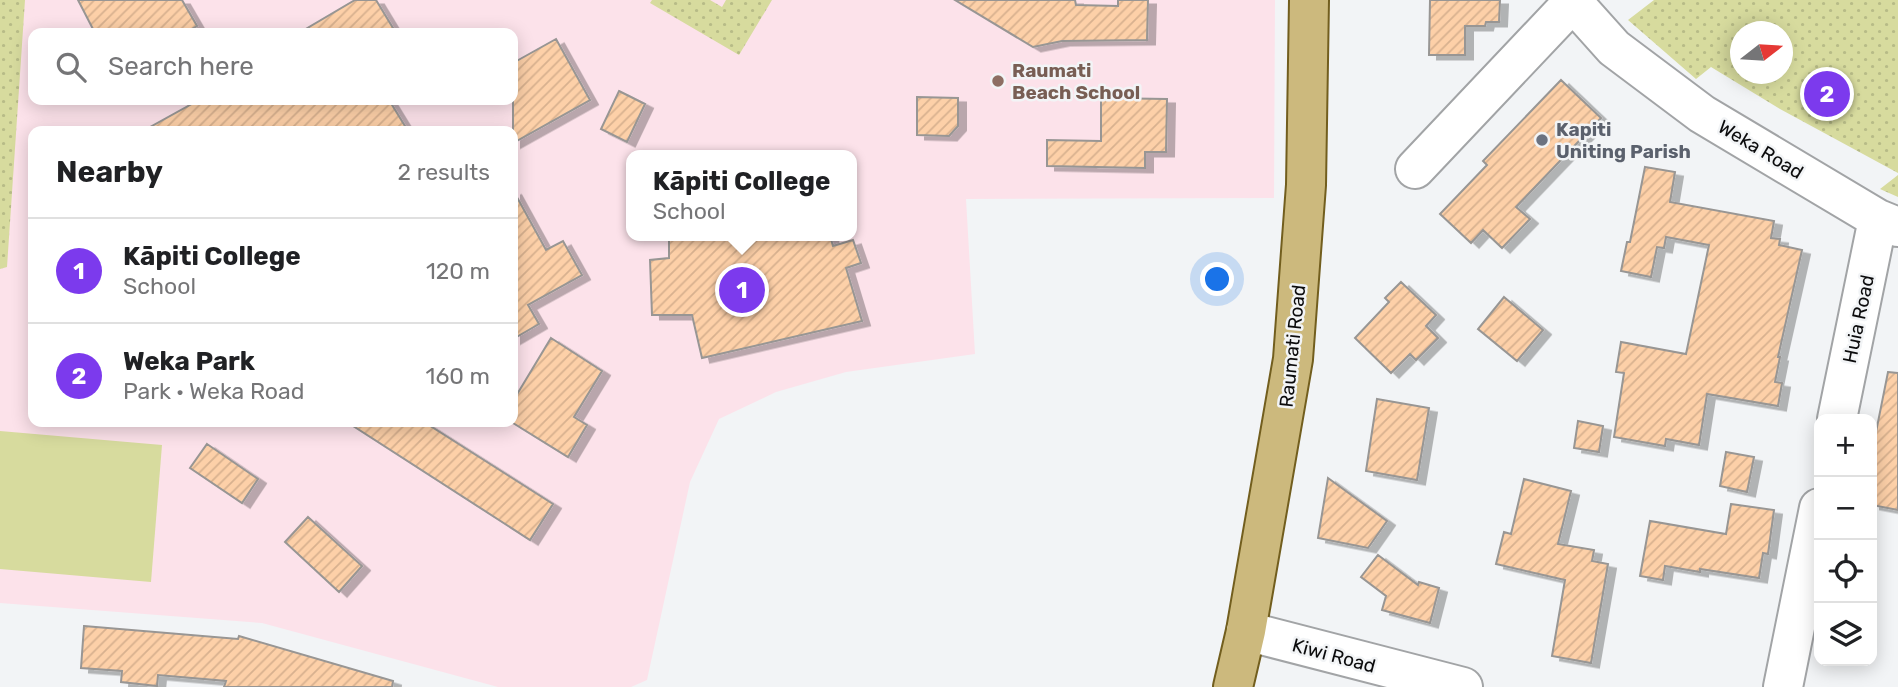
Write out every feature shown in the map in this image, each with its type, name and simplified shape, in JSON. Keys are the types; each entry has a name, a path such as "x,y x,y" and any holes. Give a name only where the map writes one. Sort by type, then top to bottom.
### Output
{"main road":[{"name":"Raumati Road","path":"1233,687 1246,631 1293,359 1306,185 1309,0"}],"street":[{"path":"1415,169 1572,1"},
{"name":"Weka Road","path":"1572,1 1614,48 1702,114 1888,223"},
{"name":"Huia Road","path":"1838,414 1888,223"},
{"path":"1783,687 1814,533"},
{"name":"Kiwi Road","path":"1246,631 1463,687"}],"shaded area":[{"path":"0,0 1275,0 1274,198 966,199 975,354 846,372 776,392 719,419 690,482 647,680 631,687 498,687 262,623 0,603"}],"green space":[{"path":"0,0 25,0 7,267 0,269"},
{"path":"652,0 710,0 722,7 726,0 772,0 739,55 650,3"},
{"path":"1654,0 1898,0 1898,173 1739,84 1793,84 1793,21 1730,21 1730,79 1711,67 1696,79 1628,20"},
{"path":"1898,175 1898,197 1880,189"},
{"path":"0,431 162,445 151,582 0,569"}],"building":[{"path":"78,0 182,0 197,26 194,28 92,28"},
{"path":"355,0 376,0 393,28 307,28"},
{"path":"955,0 1075,0 1076,5 1118,6 1118,0 1148,0 1147,40 1062,41 1033,47"},
{"path":"1430,0 1500,0 1499,22 1486,22 1485,26 1465,26 1465,55 1429,55"},
{"path":"556,39 590,100 518,140 518,126 513,126 513,105 518,105 518,60"},
{"name":"Kapiti Uniting Parish","path":"1561,80 1601,118 1516,207 1530,219 1502,248 1483,230 1471,243 1440,214 1487,165 1483,161"},
{"path":"619,91 645,104 627,142 601,129"},
{"path":"917,97 958,98 958,126 949,136 917,135"},
{"path":"1101,98 1167,99 1166,152 1145,152 1145,168 1047,166 1047,140 1101,141"},
{"path":"190,105 392,105 405,126 152,126"},
{"path":"1645,167 1675,172 1670,202 1774,221 1771,238 1780,239 1779,245 1802,250 1778,357 1775,382 1782,383 1778,406 1707,394 1699,445 1666,439 1665,446 1614,437 1624,373 1616,372 1621,342 1686,354 1709,245 1666,237 1664,248 1657,247 1651,277 1621,271 1627,242 1630,242"},
{"path":"518,199 546,250 563,241 582,275 528,305 539,324 518,336"},
{"path":"669,241 832,241 833,246 853,241 861,263 846,268 862,321 702,358 692,315 652,315 650,260 669,258"},
{"path":"1401,282 1436,315 1426,326 1438,338 1416,360 1410,354 1391,373 1355,338 1389,302 1385,298"},
{"path":"1504,297 1543,330 1517,361 1478,329"},
{"path":"551,338 602,371 574,417 587,425 568,457 518,426 518,393"},
{"path":"1888,372 1898,373 1898,510 1877,506 1877,427"},
{"path":"1377,399 1429,408 1417,480 1366,471"},
{"path":"1578,421 1603,426 1599,452 1574,448"},
{"path":"355,427 432,427 553,504 530,540"},
{"path":"207,444 258,479 242,503 190,468"},
{"path":"1726,452 1754,457 1747,492 1720,486"},
{"path":"1328,478 1387,521 1368,548 1318,538"},
{"path":"1524,479 1571,491 1558,544 1594,550 1592,561 1608,564 1591,663 1552,656 1565,580 1496,564 1504,532 1511,534"},
{"path":"1731,504 1774,510 1768,554 1763,553 1759,578 1665,566 1663,580 1640,576 1650,521 1726,534"},
{"path":"308,517 362,566 339,592 285,542"},
{"path":"1378,555 1418,585 1419,582 1439,588 1430,623 1382,610 1386,596 1361,577"},
{"path":"84,626 238,639 239,636 393,681 392,687 224,687 226,681 158,675 157,686 121,682 122,671 81,668"}],"place":[{"name":"Raumati Beach School","path":"998,81"},
{"name":"Weka Park","path":"1827,94"},
{"name":"Kapiti Uniting Parish","path":"1542,140"},
{"name":"Kāpiti College","path":"742,290"}]}
